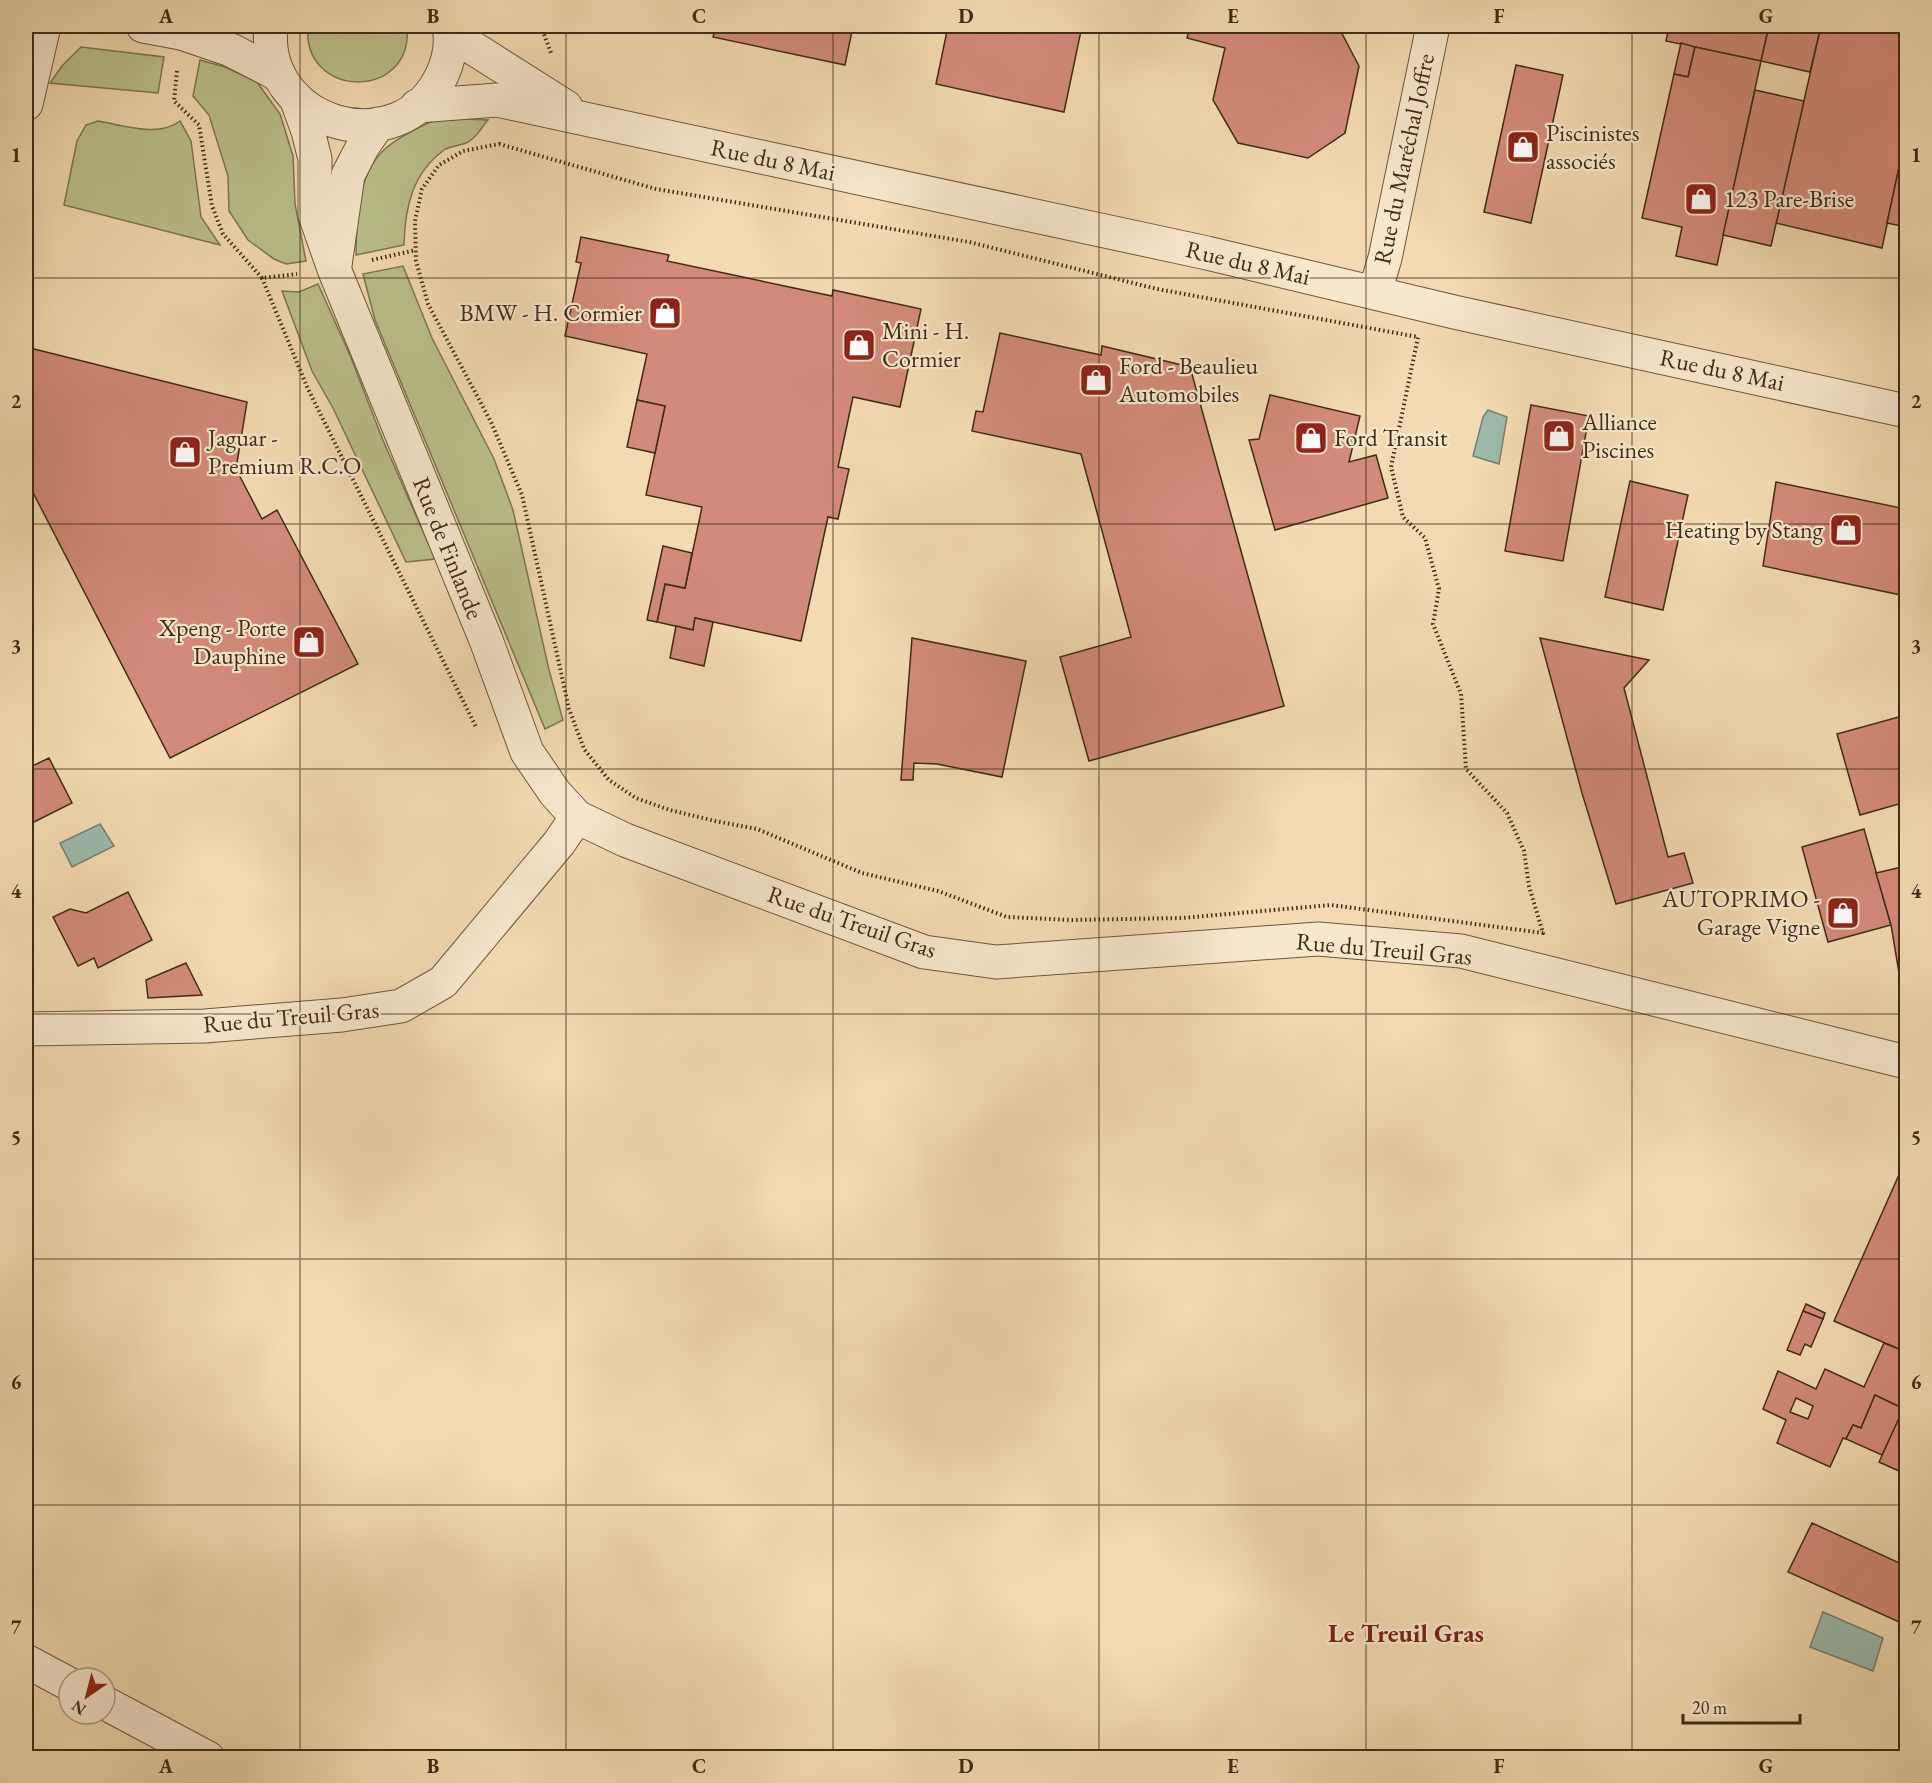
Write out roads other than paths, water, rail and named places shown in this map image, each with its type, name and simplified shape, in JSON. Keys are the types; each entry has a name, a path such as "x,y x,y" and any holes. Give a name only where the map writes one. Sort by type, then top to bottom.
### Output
{"street":[{"path":"26,104 44,26"},
{"path":"143,26 181,33 231,50 287,87 307,109 334,122 356,126 378,124 397,118 417,106 434,89 448,55 450,28"},
{"path":"181,33 220,26"},
{"name":"Rue de Finlande","path":"271,26 271,47 308,131 315,159 315,215 334,269 486,640 527,752 555,792 577,817"},
{"name":"Rue du Maréchal Joffre","path":"1375,292 1385,258 1433,26"},
{"path":"450,28 472,48 588,121"},
{"name":"Rue du 8 Mai","path":"417,106 496,100 1207,253 1454,312 1906,411"},
{"path":"334,269 348,175 378,124"},
{"name":"Rue du Treuil Gras","path":"26,1029 205,1026 342,1015 401,1006 443,982 559,843 577,817 625,840 924,952 996,962 1318,939 1461,951 1906,1062"},
{"path":"26,1661 57,1678"},
{"path":"117,1709 208,1758"}],"place":[{"name":"Piscinistes associés","path":"1523,147"},
{"name":"123 Pare-Brise","path":"1701,199"},
{"name":"BMW - H. Cormier","path":"665,313"},
{"name":"Mini - H. Cormier","path":"859,345"},
{"name":"Ford - Beaulieu Automobiles","path":"1096,380"},
{"name":"Alliance Piscines","path":"1559,436"},
{"name":"Ford Transit","path":"1311,438"},
{"name":"Jaguar - Premium R.C.O","path":"185,452"},
{"name":"Heating by Stang","path":"1846,530"},
{"name":"Xpeng - Porte Dauphine","path":"309,642"},
{"name":"AUTOPRIMO - Garage Vigne","path":"1843,913"}],"district":[{"name":"Le Treuil Gras","path":"1406,1633"}]}
